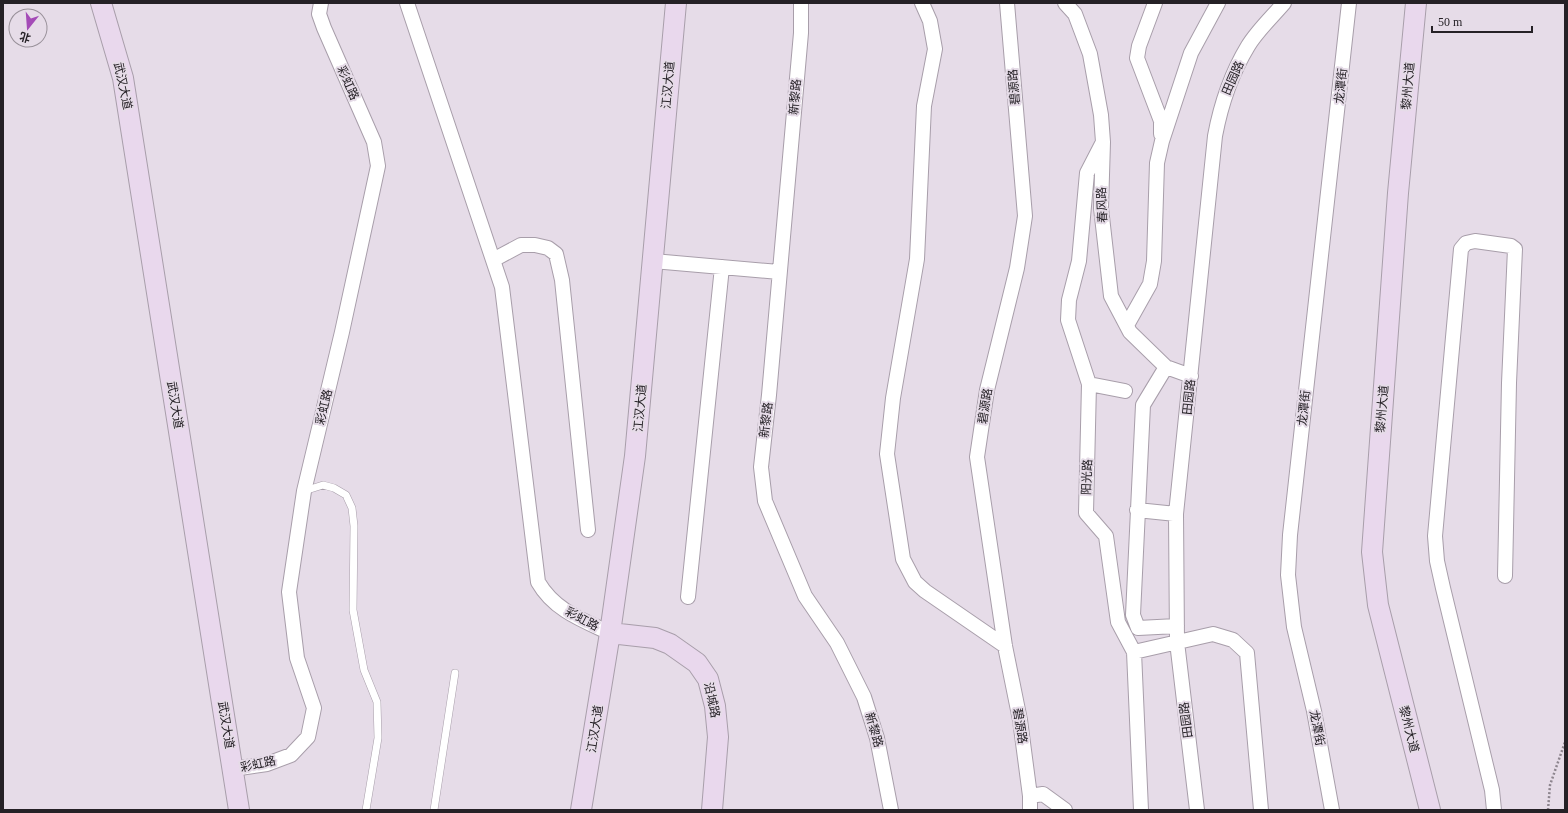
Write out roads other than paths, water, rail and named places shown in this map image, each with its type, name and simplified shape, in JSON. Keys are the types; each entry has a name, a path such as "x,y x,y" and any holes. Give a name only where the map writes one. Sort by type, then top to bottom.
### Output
{"main road":[{"name":"武汉大道","path":"101,3 123,78 239,810"},
{"name":"江汉大道","path":"582,810 610,633 635,456 676,3"},
{"name":"黎州大道","path":"1416,3 1398,193 1372,552 1378,605 1430,810"},
{"name":"沿城路","path":"610,633 655,638 670,644 697,663 708,679 715,706 718,737 712,810"}],"street":[{"name":"彩虹路","path":"233,769 267,764 291,755 308,737 314,708 297,658 289,592 304,491 344,324 378,166 374,142 319,14 321,3"},
{"name":"彩虹路","path":"407,3 502,287 538,582 546,595 566,612 610,633"},
{"name":"新黎路","path":"801,3 801,33 769,395 761,467 766,501 805,596 837,643 864,697 877,738 891,810"},
{"path":"922,3 930,21 935,49 924,106 917,259 887,440 888,467 903,559 915,582 925,591 1005,646"},
{"name":"碧源路","path":"1007,3 1024,216 1017,268 987,390 977,457 1005,646 1020,720 1030,803"},
{"name":"春风路","path":"1065,3 1075,14 1090,54 1101,115 1101,208 1111,296 1130,332 1166,367 1191,376"},
{"path":"1155,3 1139,46 1137,58 1161,121 1162,141"},
{"path":"1127,325 1150,284 1154,261 1157,163 1162,141 1191,53 1218,3"},
{"name":"田园路","path":"1197,810 1177,642 1176,514 1215,136 1220,108 1229,84 1248,45 1284,3"},
{"name":"龙潭街","path":"1332,810 1314,712 1294,627 1288,575 1290,535 1349,3"},
{"name":"阳光路","path":"1102,142 1087,173 1079,261 1069,300 1068,320 1089,384 1086,513 1106,536 1118,622 1134,652 1141,810"},
{"path":"1494,810 1490,782 1440,574 1435,536 1461,249 1466,243 1475,241 1511,246 1515,249 1509,383 1505,576"},
{"path":"493,260 521,245 535,245 548,248 556,254 562,280 588,530"},
{"path":"653,261 779,272"},
{"path":"688,597 722,267"},
{"path":"1166,367 1143,405 1133,614 1138,628 1177,626"},
{"path":"1089,384 1125,391"},
{"path":"1137,510 1176,514"},
{"path":"1134,652 1213,634 1233,640 1247,653 1260,810"},
{"path":"1030,803 1043,794 1065,810"}],"lane":[{"path":"304,491 322,485 334,488 346,495 352,508 354,526 353,610 364,670 377,702 378,738 366,810"},
{"path":"434,810 455,673"}]}
